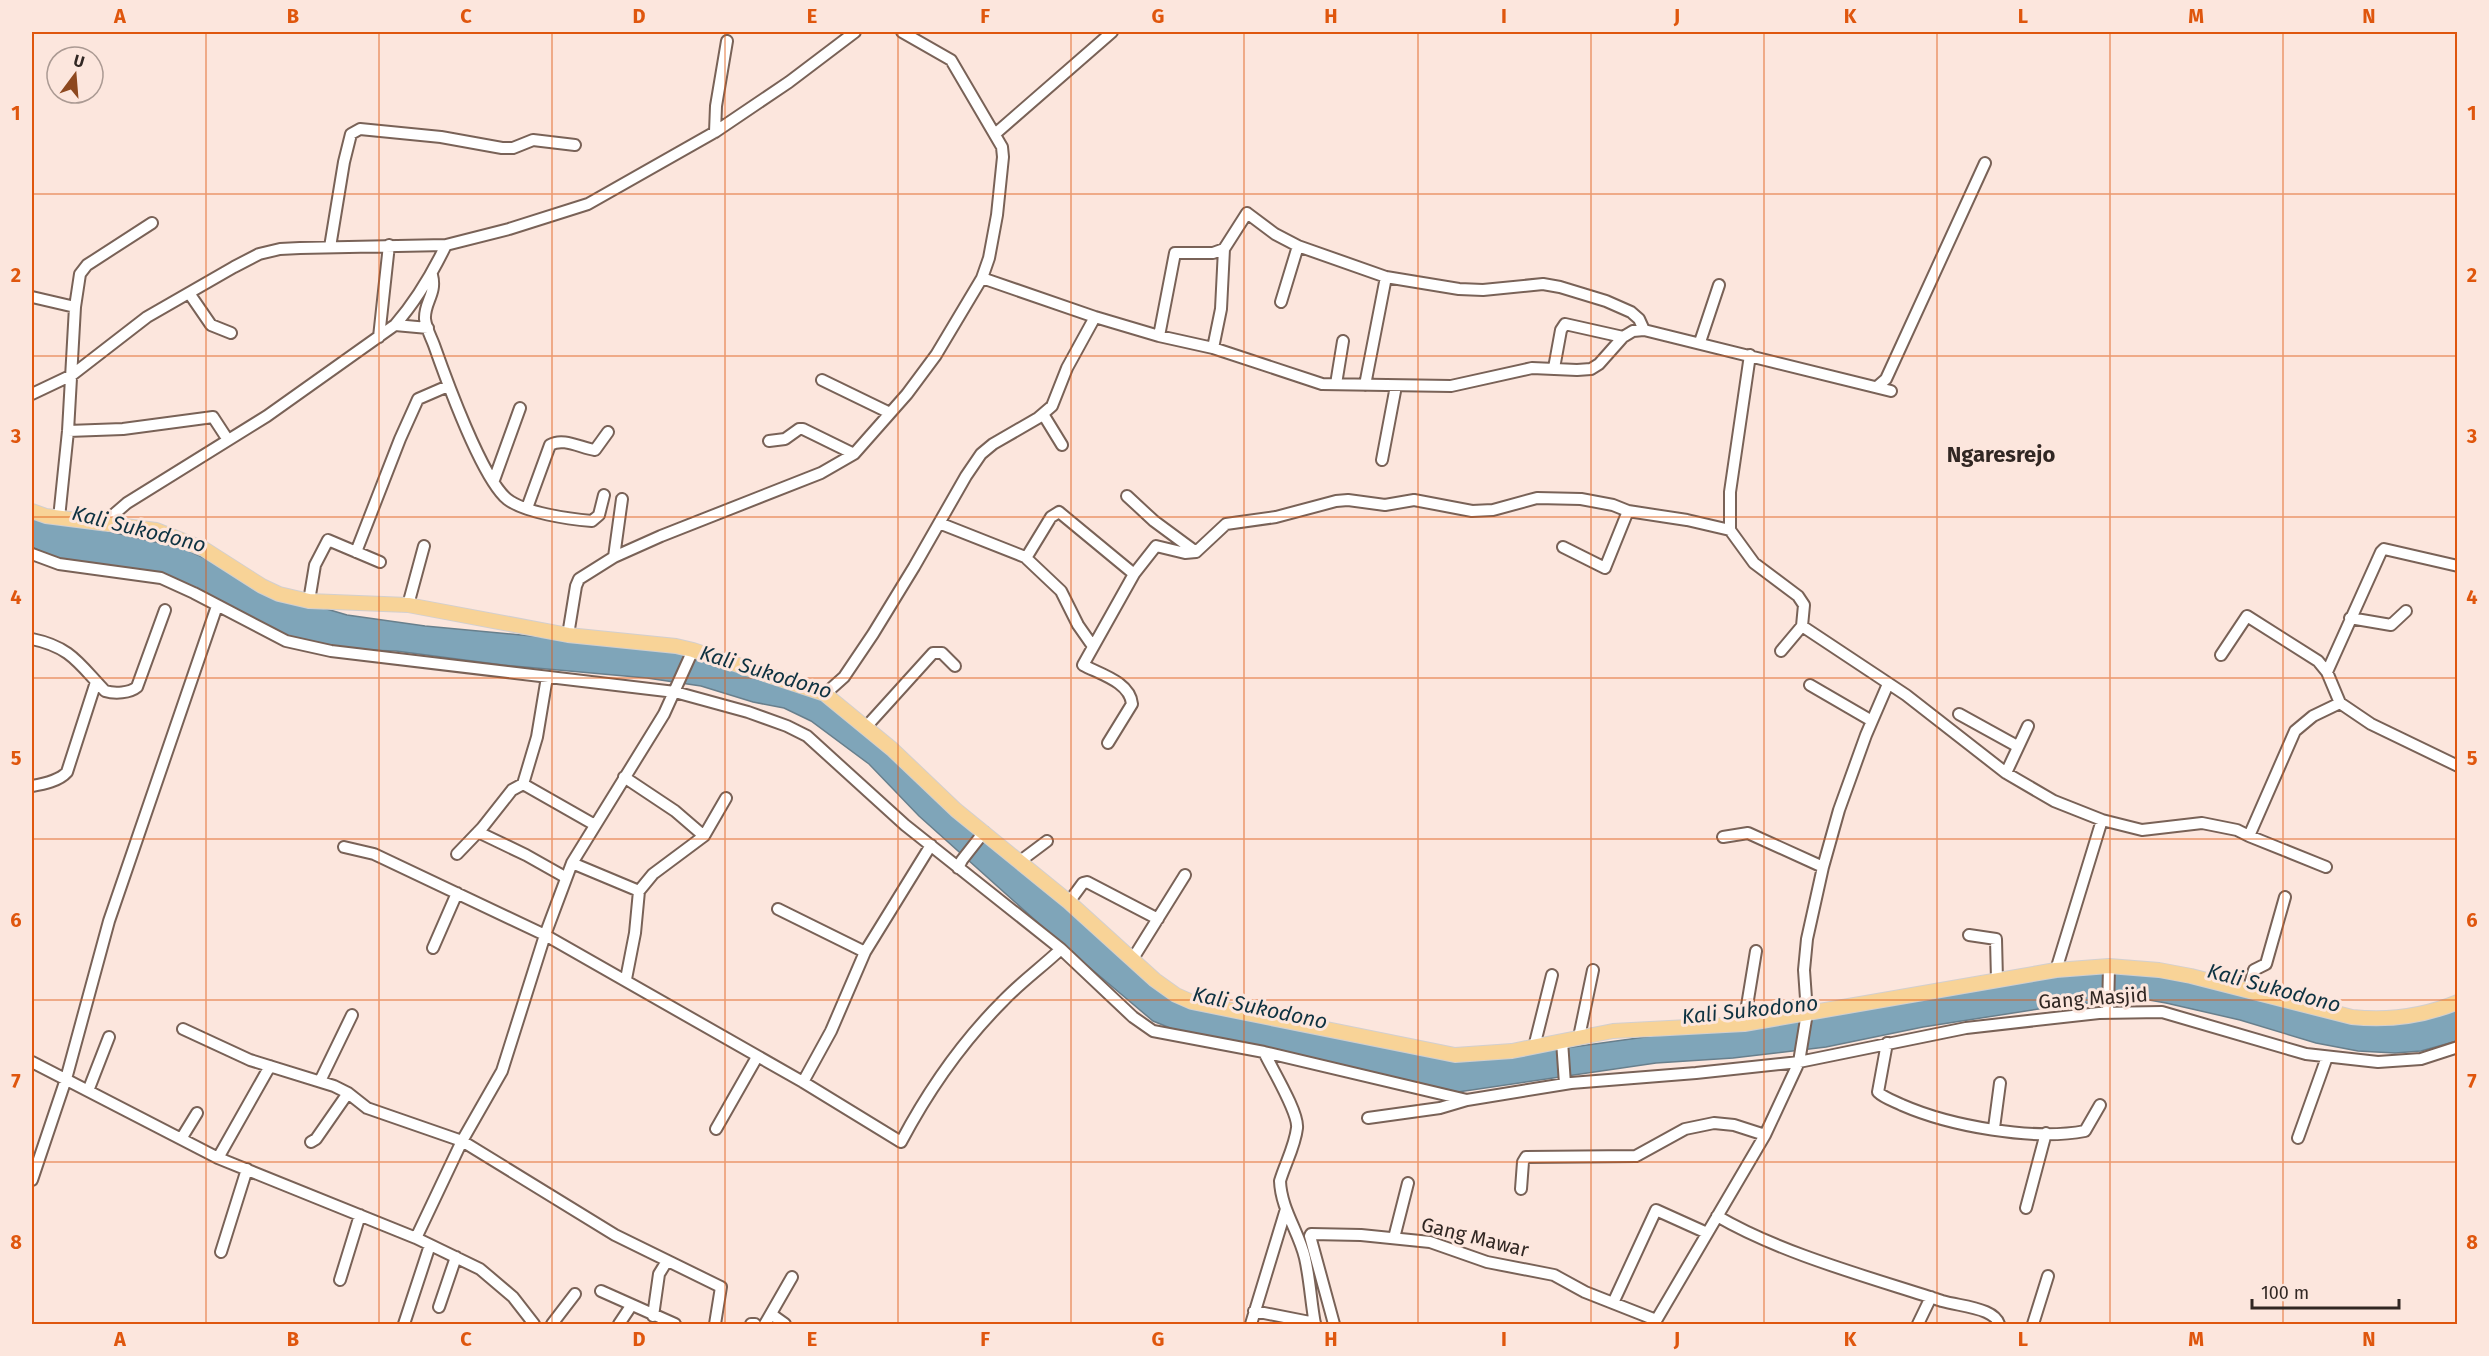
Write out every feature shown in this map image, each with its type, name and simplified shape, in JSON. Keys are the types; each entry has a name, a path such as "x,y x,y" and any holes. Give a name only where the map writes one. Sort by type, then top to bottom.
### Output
{"main road":[{"path":"32,511 59,518 156,530 204,549 262,586 279,594 309,601 408,605 568,634 693,651 825,694 866,727 983,833 1069,902 1132,960 1176,995 1220,1008 1455,1055 1512,1052 1613,1031 1744,1024 2056,970 2109,967 2159,970 2352,1017 2375,1020 2418,1014 2457,1002"}],"street":[{"path":"32,394 72,375 147,317 259,254 280,249 446,245 509,229 588,204 714,132 789,82 855,32"},
{"path":"568,634 573,594 579,579 614,557 821,473 854,454 907,394 986,280 997,215 1003,157 995,134 951,60 902,32"},
{"path":"995,134 1112,32"},
{"path":"714,132 716,106 728,41"},
{"path":"330,247 344,162 351,134 354,131 360,129 441,137 501,148 513,148 533,140 575,145"},
{"path":"986,280 1095,317 1159,336 1213,348 1322,384 1396,387 1451,386 1524,369 1591,369 1599,364 1623,337 1633,331 1644,330 1885,388 1886,379 1985,163"},
{"path":"1213,348 1221,309 1224,249 1246,213 1275,234 1298,246 1386,277 1483,290 1543,284 1560,286 1631,312 1639,319 1644,330"},
{"path":"59,518 68,431 75,307 80,274 87,265 152,223"},
{"path":"379,337 389,245"},
{"path":"105,522 127,503 267,416 395,325 408,310 426,279 432,275 446,245"},
{"path":"1281,302 1298,246"},
{"path":"1159,336 1175,253 1213,253 1224,249"},
{"path":"432,275 434,292 426,312 428,328 448,386 494,480 510,501 566,518 592,521 599,515 604,495"},
{"path":"1365,386 1386,277"},
{"path":"1700,342 1719,285"},
{"path":"189,293 211,325 231,333"},
{"path":"32,297 75,307"},
{"path":"825,694 849,670 893,602 981,454 1052,406 1067,368 1095,317"},
{"path":"1554,368 1561,330 1565,324 1623,337"},
{"path":"395,325 428,328"},
{"path":"1336,384 1343,341"},
{"path":"1750,355 1730,492 1730,530 1754,563 1798,596 1804,605 1803,626 1781,651"},
{"path":"822,380 890,413"},
{"path":"356,552 418,399 448,386"},
{"path":"1382,460 1396,387"},
{"path":"494,480 520,408"},
{"path":"1043,414 1062,445"},
{"path":"68,431 123,429 213,417 228,440"},
{"path":"769,441 785,439 799,429 803,429 854,454"},
{"path":"527,508 553,442 595,450 608,432"},
{"path":"1127,496 1154,521 1196,552"},
{"path":"1108,743 1132,704 1131,698 1121,685 1083,665 1092,645 1134,574 1156,546 1185,553 1196,552 1226,524 1276,517 1348,500 1384,505 1414,500 1472,510 1493,510 1537,498 1581,499 1613,505 1628,511 1687,520 1730,530"},
{"path":"614,557 622,499"},
{"path":"1563,547 1605,568 1628,511"},
{"path":"1026,558 1051,517 1059,512 1134,574"},
{"path":"939,523 1026,558 1061,591 1078,625 1092,645"},
{"path":"309,601 312,573 325,543 331,540 380,562"},
{"path":"408,605 424,546"},
{"path":"2327,672 2378,556 2384,549 2457,566"},
{"path":"32,554 59,564 161,578 286,641 331,651 548,677 676,689 787,726 807,736 905,825 960,864 1061,949 1133,1017 1153,1031 1272,1054 1467,1100"},
{"path":"32,1180 66,1079 109,921 217,606"},
{"path":"32,639 60,648 75,657 105,691 112,693 135,690 165,610"},
{"path":"2350,618 2391,625 2406,610"},
{"path":"2222,655 2247,616 2309,654 2327,672 2340,703 2370,724 2457,766"},
{"path":"1803,626 1906,695 2006,773 2054,801 2102,820 2149,831 2183,824 2202,823 2237,830 2326,867"},
{"path":"416,1238 462,1142 502,1071 565,877 676,689 693,651"},
{"path":"866,727 933,652 942,653 955,666"},
{"path":"457,854 512,790 523,784 537,737 548,677"},
{"path":"32,786 64,776 68,772 96,682"},
{"path":"1655,1322 1766,1135 1800,1059 1807,1014 1804,970 1807,939 1823,867 1839,810 1888,684"},
{"path":"1810,685 1872,721"},
{"path":"2249,836 2295,731 2313,716 2340,703"},
{"path":"1959,714 2017,746"},
{"path":"2006,773 2028,726"},
{"path":"624,777 675,811 704,836"},
{"path":"523,784 595,825"},
{"path":"626,980 635,933 639,891 653,874 704,836 726,798"},
{"path":"2056,970 2102,820"},
{"path":"478,832 565,877"},
{"path":"960,864 983,833"},
{"path":"1723,837 1748,833 1823,867"},
{"path":"1019,862 1047,841"},
{"path":"803,1082 831,1031 865,952 931,845"},
{"path":"344,847 374,854 545,935 803,1082 901,1142 923,1102 956,1057 1002,1002 1061,949"},
{"path":"572,863 639,891"},
{"path":"1132,960 1185,874"},
{"path":"1069,902 1083,883 1087,882 1158,919"},
{"path":"433,948 457,893"},
{"path":"2248,991 2254,970 2266,964 2286,897"},
{"path":"778,909 865,952"},
{"path":"1969,935 1996,939 1997,980"},
{"path":"1744,1024 1756,951"},
{"path":"2108,1009 2109,967"},
{"path":"1580,1037 1593,970"},
{"path":"1534,1047 1552,975"},
{"name":"Gang Masjid","path":"1368,1118 1440,1108 1467,1100 1565,1082 1800,1059 1976,1026 2108,1009 2162,1012 2276,1046 2327,1057 2396,1062 2421,1059 2457,1047"},
{"path":"320,1081 352,1015"},
{"path":"183,1029 250,1060 320,1081 348,1093 367,1108 462,1142 615,1235 721,1287 715,1324"},
{"path":"88,1091 109,1037"},
{"path":"1562,1043 1565,1082"},
{"path":"1887,1043 1877,1090 1879,1095 1919,1112 1958,1123 2046,1134 2085,1131 2100,1105"},
{"path":"1254,1311 1315,1324 1305,1259 1286,1209 1280,1181 1297,1127 1296,1112 1279,1084 1272,1054"},
{"path":"716,1129 758,1057"},
{"path":"2298,1137 2327,1057"},
{"path":"32,1062 218,1158 416,1238 480,1269 499,1283 534,1324"},
{"path":"218,1158 270,1066"},
{"path":"1994,1128 2000,1083"},
{"path":"311,1142 316,1139 348,1093"},
{"path":"181,1139 197,1113"},
{"path":"1521,1189 1523,1162 1526,1157 1636,1156 1685,1130 1714,1123 1734,1125 1766,1135"},
{"path":"2026,1208 2046,1134"},
{"path":"221,1252 248,1169"},
{"path":"1394,1238 1408,1183"},
{"path":"1251,1324 1286,1209"},
{"path":"1613,1303 1656,1210 1707,1233"},
{"path":"340,1280 360,1215"},
{"path":"1717,1216 1736,1227 1793,1251 1930,1297 1986,1312 1996,1318 1999,1324"},
{"name":"Gang Mawar","path":"1334,1324 1310,1235 1394,1238 1430,1242 1463,1256 1554,1275 1585,1292 1655,1322"},
{"path":"404,1324 430,1245"},
{"path":"439,1307 456,1257"},
{"path":"653,1316 660,1274 667,1261"},
{"path":"2033,1324 2048,1276"},
{"path":"765,1324 792,1277"},
{"path":"601,1291 675,1324"},
{"path":"552,1324 575,1294"},
{"path":"1918,1324 1930,1297"},
{"path":"619,1324 631,1306"},
{"path":"771,1314 785,1324"}],"water":[{"path":"32,514 182,548 218,564 269,592 347,615 425,626 679,650 827,699 1120,956 1178,999 1460,1058 1523,1054 1674,1033 2082,970 2144,971 2359,1019 2457,1008 2457,1041 2421,1051 2395,1053 2358,1051 2316,1043 2240,1020 2149,1000 2071,1004 1923,1027 1826,1047 1733,1058 1656,1063 1458,1092 1307,1057 1175,1030 1153,1021 1064,946 919,816 869,764 811,721 784,708 753,702 701,686 647,678 503,665 396,651 330,649 276,635 175,579 65,563 32,547"}],"district":[{"name":"Ngaresrejo","path":"2001,454"}],"water label":[{"name":"Kali Sukodono","path":"139,529"},
{"name":"Kali Sukodono","path":"766,672"},
{"name":"Kali Sukodono","path":"2274,988"},
{"name":"Kali Sukodono","path":"1260,1008"},
{"name":"Kali Sukodono","path":"1750,1010"}]}
